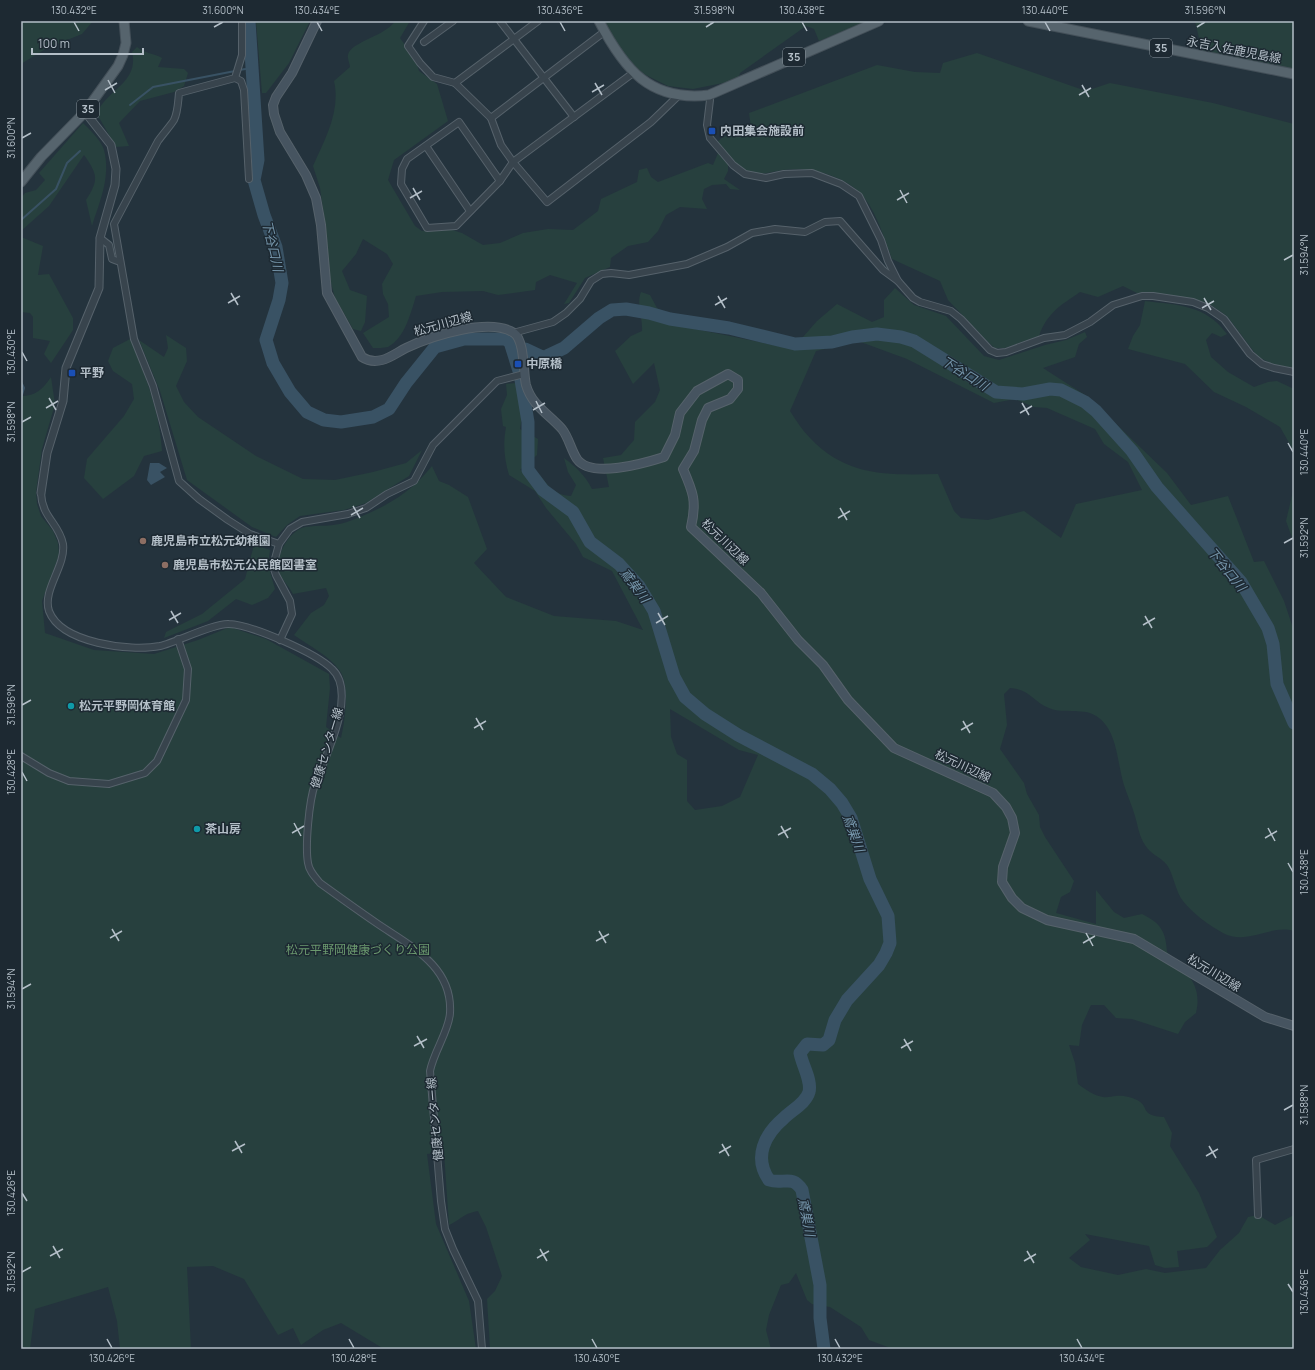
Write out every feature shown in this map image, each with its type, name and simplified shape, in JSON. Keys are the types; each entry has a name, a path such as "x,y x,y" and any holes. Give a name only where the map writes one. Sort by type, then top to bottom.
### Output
{"main road":[{"name":"35","path":"21,182 41,157 85,112 123,55 126,43 124,21"},
{"name":"松元川辺線","path":"317,21 292,73 276,97 273,105 274,114 280,132 306,175 316,198 321,224 327,293 357,348 367,360 383,360 434,336 480,326 493,327 516,335 523,354 523,374 534,403 562,429 572,445 578,460 589,468 622,467 664,457 675,435 680,413 697,391 728,374 738,380 738,389 730,399 708,408 702,420 694,451 683,469 692,490 695,509 691,527 761,593 798,640 823,665 848,700 894,748 993,793 1006,807 1012,818 1015,832 1003,867 1002,882 1012,898 1022,908 1047,920 1134,939 1265,1017 1294,1026"},
{"name":"35","path":"598,21 624,63 646,84 662,92 678,96 693,97 708,95 879,21"},
{"name":"永吉入佐鹿児島線","path":"1028,21 1047,23 1294,74"}],"street":[{"path":"235,78 242,55 242,21"},
{"path":"424,21 408,46 409,49 420,64 433,77 456,83 491,118 501,145 513,162 547,202 651,122 678,96"},
{"path":"424,42 453,21"},
{"path":"500,21 574,117"},
{"path":"456,83 538,21"},
{"path":"491,118 604,32"},
{"path":"500,181 459,122 407,159 402,169 401,184 427,228 456,226 500,181 513,162 633,73"},
{"path":"249,179 244,90 241,81 235,78 179,93 173,122 158,141 114,224 120,262 130,308 134,339 154,386 179,481 199,499 250,534 279,544"},
{"path":"708,95 710,100 707,125 710,138 733,165 745,174 766,178 784,174 812,174 841,184 859,196 881,240 888,261 898,281"},
{"name":"健康センター線","path":"85,112 111,145 116,169 115,185 100,238 99,288 66,368 62,401 47,453 41,493 46,514 59,532 63,543 63,554 48,602 49,611 61,627 70,634 99,643 124,647 160,646 228,624 280,640 301,649 332,668 340,682 342,694 340,713 326,758 315,786 308,846 308,864 310,870 320,883 376,923 402,938 430,960 440,973 450,999 450,1015 433,1057 430,1071 441,1201 445,1229 478,1301 482,1349"},
{"path":"426,146 470,210"},
{"path":"516,335 554,322 566,313 580,299 591,281 602,274 611,273 629,275 687,264 727,247 752,233 775,229 805,232 825,222 840,221 883,270 898,281 913,298 928,306 951,311 961,319 990,350 997,353 1006,352 1044,338 1065,335 1090,322 1113,305 1142,296 1154,296 1194,302 1208,308 1224,319 1250,354 1262,364 1294,372"},
{"path":"100,238 109,245 110,255 114,261 120,262"},
{"path":"280,640 292,614 290,601 276,575 274,566 279,544 296,524 348,514 366,508 387,494 414,481 433,445 497,381 523,374"},
{"path":"21,756 49,773 69,781 109,784 145,773 157,761 186,700 188,669 178,639"},
{"path":"1258,1215 1256,1160 1294,1149"}],"green space":[{"path":"21,21 93,21 82,34 47,48 21,64"},
{"path":"256,21 310,21 289,63 266,93 262,93"},
{"path":"395,21 410,21 400,38 416,61 419,71 437,84 448,121 394,160 388,180 415,226 422,231 443,227 462,233 483,245 500,243 523,233 548,229 573,230 598,211 601,199 637,182 639,170 647,168 651,177 658,182 708,163 713,165 718,153 728,164 728,171 724,179 740,190 730,189 726,184 712,185 704,189 702,199 707,209 680,207 666,215 658,231 648,242 628,246 611,258 610,267 585,278 569,303 564,304 577,283 550,275 536,282 535,290 498,295 483,291 442,292 416,296 406,324 399,337 388,347 373,348 363,333 389,317 388,304 383,294 382,284 393,264 387,254 363,239 356,254 342,271 350,290 367,296 365,322 361,331 353,329 335,298 330,279 320,188 313,166 327,135 334,114 336,92 334,81 350,67 348,56 350,50 361,42 384,31"},
{"path":"603,21 869,21 819,41 814,29 806,26 740,73 738,80 693,89 668,86 644,74 627,60"},
{"path":"1195,21 1294,21 1294,71 1202,51"},
{"path":"137,47 143,51 162,58 158,67 184,69 188,73 184,86 174,92 140,101 119,123 129,146 116,147 97,114 101,106 131,72 133,63 132,52"},
{"path":"977,53 1086,91 1110,83 1213,103 1294,124 1294,368 1275,365 1258,357 1227,316 1208,303 1166,294 1137,293 1123,286 1098,297 1080,292 1050,315 1039,336 1005,348 995,348 948,300 940,281 892,259 874,214 866,200 850,185 829,174 817,171 794,169 759,174 749,172 744,170 729,157 717,142 723,137 751,127 749,113 877,65 915,72 940,73 943,63"},
{"path":"83,123 95,135 100,143 104,150 106,160 104,188 92,226 86,200 93,187 95,178 92,168 84,155 49,206 21,231 21,198 25,193 36,190 45,180 39,173"},
{"path":"21,237 43,246 38,275 49,274 73,318 73,330 51,363 44,354 50,341 33,338 33,317 30,313 21,312"},
{"name":"松元平野岡健康づくり公園","path":"895,288 914,305 946,316 984,356 999,360 1045,345 1066,340 1085,332 1087,337 1079,344 1075,357 1043,368 1088,397 1167,473 1191,505 1228,496 1254,562 1264,561 1284,601 1294,631 1294,931 1276,930 1250,936 1232,936 1213,927 1196,915 1187,906 1178,893 1167,865 1150,851 1143,842 1124,785 1116,749 1110,732 1105,724 1093,714 1081,711 1055,710 1039,702 1027,693 1010,688 1004,694 1007,725 1000,749 1024,783 1027,794 1039,815 1040,827 1045,837 1074,881 1070,892 1061,897 1056,913 1096,924 1096,890 1114,912 1124,918 1142,914 1148,917 1161,929 1164,934 1167,952 1191,979 1197,994 1198,1003 1196,1013 1185,1022 1178,1034 1132,1019 1116,1018 1104,1005 1091,1005 1082,1025 1079,1046 1069,1045 1075,1063 1078,1084 1096,1095 1106,1097 1126,1096 1135,1099 1141,1102 1151,1115 1164,1117 1172,1133 1170,1146 1199,1193 1217,1237 1207,1247 1177,1251 1179,1267 1165,1268 1155,1265 1149,1246 1085,1234 1090,1240 1069,1258 1081,1267 1118,1275 1146,1269 1165,1273 1206,1268 1220,1250 1239,1233 1248,1217 1258,1215 1275,1225 1294,1215 1294,1349 893,1349 869,1340 861,1327 830,1307 812,1304 807,1300 796,1273 789,1283 781,1285 769,1315 766,1330 771,1349 490,1349 487,1299 495,1291 502,1276 486,1227 478,1211 465,1215 449,1225 444,1152 427,1154 436,1224 469,1301 476,1349 384,1349 341,1323 323,1330 301,1345 293,1328 278,1335 244,1279 213,1266 187,1267 191,1349 120,1349 117,1321 108,1287 35,1309 30,1349 21,1349 21,396 31,395 39,391 51,377 55,404 42,449 36,492 37,504 41,516 53,531 58,543 59,555 42,601 45,633 94,650 154,654 198,640 230,627 266,639 329,674 330,688 326,727 341,738 346,703 343,677 340,671 330,660 294,635 311,613 324,605 329,596 326,588 293,594 281,576 278,568 284,546 288,539 299,529 305,527 342,524 372,512 404,493 432,466 439,481 449,485 468,497 487,549 474,563 506,597 554,616 616,621 643,630 612,571 583,557 576,544 546,508 535,491 509,475 504,451 506,427 503,426 501,409 507,395 506,384 516,383 522,418 520,429 538,439 537,455 520,470 540,475 553,490 561,494 571,496 576,485 568,472 564,458 580,472 592,489 609,487 603,458 621,455 634,440 635,422 655,402 660,390 654,363 633,384 615,351 631,336 642,331 639,307 641,292 650,295 657,308 695,329 783,347 803,337 817,321 837,304 872,322 884,317 884,300","holes":["858,341 907,359 994,403 1015,399 1034,407 1047,408 1095,429 1104,444 1128,462 1142,490 1076,504 1061,538 1024,511 988,520 961,518 954,511 938,474 902,474 869,471 854,467 839,460 824,451 810,438 790,411 816,351","670,709 739,750 758,755 740,797 722,806 695,810 687,801 687,760 677,754 671,737"]},
{"path":"1145,301 1190,308 1210,317 1219,324 1227,334 1221,337 1212,333 1206,340 1211,357 1228,372 1254,387 1268,382 1277,381 1294,389 1294,471 1292,448 1280,427 1246,407 1214,392 1185,364 1128,349 1133,336 1140,325"},
{"path":"166,335 186,348 187,361 176,386 184,402 198,417 256,456 303,479 335,480 406,463 422,450 409,476 366,503 344,510 300,516 287,525 276,537 252,527 187,480 160,391 139,340 164,357 168,348"},
{"path":"130,339 155,408 161,436 162,451 144,456 134,476 103,499 84,478 87,459 124,416 134,399 132,384 113,371 108,361 113,348"},
{"path":"1294,487 1294,543 1286,521"},
{"path":"254,545 270,550 268,565 275,589 268,598 252,605 236,599 208,621 164,638 166,632 202,614 245,579"}],"water":[{"path":"150,463 159,463 167,468 160,472 165,477 151,485 147,480"}],"waterway":[{"name":"鳶巣川","path":"249,21 258,160 254,180 264,215 276,247 282,283 279,300 266,340 273,363 290,392 307,412 324,420 341,422 373,417 389,409 406,383 435,347 464,339 505,339 510,342 520,374 528,422 528,470 543,490 573,512 590,542 619,564 639,586 654,611 674,677 685,697 705,714 738,735 812,774 830,789 842,803 851,818 870,879 888,916 890,943 879,965 847,1000 835,1020 829,1040 823,1045 807,1044 800,1053 808,1078 810,1087 809,1092 805,1100 771,1131 763,1146 762,1154 764,1171 769,1180 795,1182 802,1190 820,1285 820,1318 824,1349"},
{"path":"239,70 252,68"},
{"path":"130,105 153,87 235,71"},
{"path":"21,220 56,189 67,163 80,151"},
{"name":"下谷口川","path":"525,349 542,357 547,356 564,348 599,318 612,310 626,309 670,319 729,328 795,344 832,342 852,337 877,334 901,337 914,341 996,392 1023,394 1050,389 1061,390 1085,402 1096,411 1132,451 1157,487 1241,582 1268,628 1273,644 1277,684 1294,723"},
{"path":"21,382 24,388 21,398"}],"place":[{"name":"内田集会施設前","path":"712,131"},
{"name":"中原橋","path":"518,364"},
{"name":"平野","path":"72,373"},
{"name":"鹿児島市立松元幼稚園","path":"143,541"},
{"name":"鹿児島市松元公民館図書室","path":"165,565"},
{"name":"松元平野岡体育館","path":"71,706"},
{"name":"茶山房","path":"197,829"}]}
